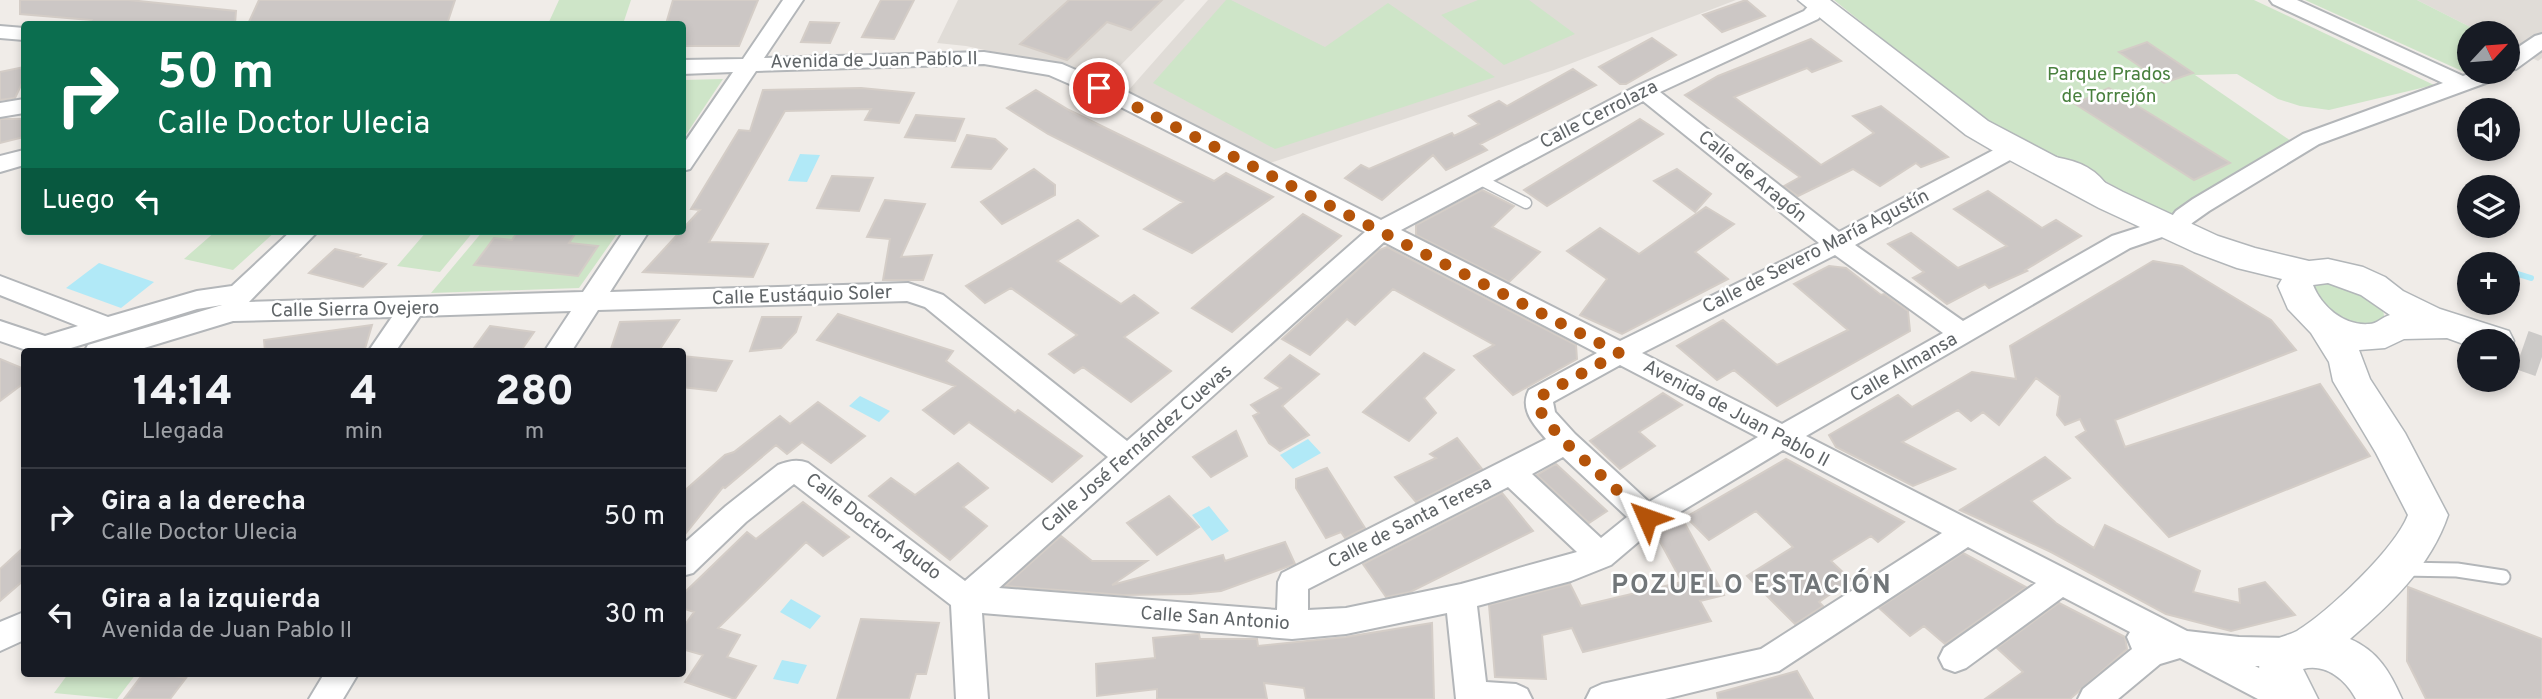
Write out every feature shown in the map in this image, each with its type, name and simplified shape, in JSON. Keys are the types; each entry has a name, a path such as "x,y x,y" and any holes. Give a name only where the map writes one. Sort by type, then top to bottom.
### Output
{"main road":[{"path":"1817,2 1911,79 1977,128 2111,200 2169,229 2302,280 2328,271 2351,276 2373,286 2375,331 2352,381 2391,444 2428,515 2426,527 2392,570 2345,619 2283,660 2281,670 2284,683 2296,699"},
{"path":"2302,280 2298,298 2324,324 2375,331 2425,325 2457,333"},
{"path":"2345,619 2378,691"},
{"path":"2299,649 2342,656 2378,691"}],"street":[{"path":"686,158 793,0"},
{"path":"2280,0 2457,82"},
{"name":"Calle Cerrolaza","path":"1381,230 1645,91 1811,15 1817,2"},
{"path":"0,32 21,36"},
{"path":"0,39 21,36"},
{"path":"2520,56 2542,40"},
{"name":"Avenida de Juan Pablo II","path":"686,67 984,58 1054,69 1121,98 1381,230 2289,699"},
{"path":"2169,229 2201,205 2311,139 2457,84"},
{"name":"Calle de Aragón","path":"1645,91 1837,244 1963,334"},
{"path":"0,110 21,106"},
{"name":"Calle de Severo María Agustín","path":"1565,442 1542,416 1539,397 1619,353 2021,153"},
{"path":"0,164 21,158"},
{"name":"Calle Almansa","path":"1461,597 1571,568 1600,556 1647,518 2121,243 2169,229"},
{"name":"Calle José Fernández Cuevas","path":"966,599 1365,248 1381,230"},
{"name":"Calle Sierra Ovejero","path":"236,303 302,235"},
{"path":"560,348 634,235"},
{"path":"0,285 106,327"},
{"name":"Calle Eustáquio Soler","path":"589,304 908,292 934,301 1127,457"},
{"path":"0,331 45,346 197,300 236,303"},
{"path":"108,348 236,303"},
{"name":"Calle Sierra Ovejero","path":"236,303 412,308 589,304"},
{"path":"384,348 412,308"},
{"path":"1565,442 1647,518"},
{"name":"Calle de Santa Teresa","path":"1292,625 1293,582 1565,442"},
{"name":"Calle Doctor Agudo","path":"686,560 736,514 788,474 798,471 966,599"},
{"path":"1511,472 1600,556"},
{"path":"1602,699 1768,661 1966,533"},
{"path":"1955,658 2060,582"},
{"path":"1461,597 1472,698 1516,699"},
{"name":"Calle San Antonio","path":"966,599 1292,625 1346,621 1461,597"},
{"path":"966,599 972,699"},
{"path":"2132,617 2149,654"},
{"path":"2094,699 2149,654 2166,645 2187,644"},
{"name":"Avenida de Juan Pablo II","path":"2187,644 2238,651 2299,649"},
{"path":"325,699 340,677"}],"lane":[{"path":"1476,178 1526,203"},
{"path":"2392,570 2430,568 2503,578"}],"shaded area":[{"path":"958,0 1185,0 1107,79 1083,71 966,46 937,43"},
{"path":"1208,0 1736,0 1554,70 1270,163 1127,92"},
{"path":"2417,0 2542,0 2542,58 2538,61 2520,52 2520,21 2458,21"}],"green space":[{"path":"559,0 631,0 624,21 549,21"},
{"path":"1226,0 1231,0 1325,47 1388,3 1495,77 1275,149 1153,83"},
{"path":"1478,0 1529,0 1575,34 1504,65 1441,15"},
{"name":"Parque Prados de Torrejón","path":"1834,0 2254,0 2434,85 2329,110 2300,106 2278,99 2237,74 2195,75 2291,141 2173,221 2075,163 2019,143 1990,126"},
{"path":"2305,0 2417,0 2458,21 2457,69"},
{"path":"723,79 686,134 686,80"},
{"path":"211,235 272,235 233,270 184,259"},
{"path":"424,235 471,235 440,272 397,266"},
{"path":"480,235 616,235 579,288 431,293"},
{"path":"2329,279 2373,299 2384,312 2384,321 2377,326 2336,321 2310,286 2317,281"},
{"path":"66,677 134,677 117,699 54,693"}],"water":[{"path":"800,154 820,155 807,182 788,181"},
{"path":"99,263 154,282 121,308 66,288"},
{"path":"860,396 890,411 879,422 849,406"},
{"path":"1308,439 1321,453 1293,469 1280,455"},
{"path":"1209,506 1229,531 1212,541 1192,515"},
{"path":"791,599 821,616 810,629 780,612"},
{"path":"782,660 807,665 798,684 773,679"}],"building":[{"path":"20,0 129,0 236,11 235,21 90,21 20,14"},
{"path":"259,0 455,0 448,21 249,21"},
{"path":"673,0 758,0 739,46 686,46 686,21 667,21"},
{"path":"881,0 914,0 894,39 862,37"},
{"path":"1069,0 1162,0 1131,30 1107,22 1067,60 1020,44"},
{"path":"1746,0 1765,16 1722,32 1703,15"},
{"path":"810,22 839,23 830,43 801,42"},
{"path":"1652,38 1676,55 1626,84 1620,84 1599,67"},
{"path":"1811,39 1841,61 1812,72 1807,68 1734,97 1821,165 1874,133 1853,116 1881,106 1948,157 1921,167 1916,163 1880,186 1853,169 1798,196 1784,186 1800,177 1685,95 1718,76"},
{"path":"2147,42 2193,73 2164,83 2119,52"},
{"path":"21,68 21,85 15,98 0,100 0,72"},
{"path":"1573,69 1596,85 1480,144 1487,150 1446,170 1433,155 1382,200 1345,178 1361,165 1369,169 1452,133 1454,136 1479,124 1469,116 1499,101 1507,106"},
{"path":"861,88 914,93 899,123 865,120 871,109 785,111 709,242 768,244 753,277 643,272 677,235 686,235 686,225 700,210 691,209 739,130 750,131 763,90"},
{"path":"2109,88 2230,163 2194,180 2075,104"},
{"path":"1036,90 1069,110 1214,181 1226,173 1273,197 1192,253 1144,229 1183,202 1048,134 1007,108"},
{"path":"916,115 964,119 955,141 905,137"},
{"path":"0,119 21,119 21,138 0,143"},
{"path":"1640,119 1663,134 1547,206 1524,190"},
{"path":"967,135 995,139 1007,149 991,169 952,167"},
{"path":"1034,169 1055,185 1055,195 1002,224 981,202"},
{"path":"1677,169 1711,194 1695,212 1654,181"},
{"path":"832,176 873,178 859,211 817,208"},
{"path":"1482,190 1514,206 1492,227 1540,252 1509,282 1416,235 1416,225"},
{"path":"1988,191 2042,228 2056,220 2081,236 2025,270 2027,271 1989,288 1985,284 1947,304 1913,278 1924,272 1888,244 1911,233 1958,268 2007,246 1954,209"},
{"path":"885,200 925,204 901,257 932,255 923,280 883,280 890,239 867,237"},
{"path":"1706,207 1734,224 1695,252 1728,279 1622,334 1580,315 1607,279 1567,251 1600,228 1639,254"},
{"path":"1303,214 1341,236 1232,332 1192,308"},
{"path":"1078,220 1098,236 1057,261 1121,304 1134,295 1158,313 1124,337 1171,371 1131,402 1083,367 1074,373 1049,354 1077,335 1011,288 985,303 966,286"},
{"path":"515,235 574,235 569,243 598,246 578,276 474,265 494,238 512,240"},
{"path":"1387,247 1576,345 1577,359 1513,395 1474,356 1494,345 1393,289 1355,325 1347,319 1310,355 1282,339 1379,250"},
{"path":"335,249 386,264 363,287 309,273"},
{"path":"2153,261 2182,266 2271,320 2296,350 2115,420 2125,447 2320,384 2370,456 2169,537 2076,437 2086,431 2080,419 2065,425 2057,415 2060,396 2036,378 1999,425 1983,412 1971,421 1958,410 1902,442 1955,469 1913,486 1836,447 1829,435 1898,395 1912,407 1972,372 2016,379 2010,346"},
{"path":"1829,266 1846,268 1881,295 1884,294 1908,311 1910,331 1777,406 1734,370 1717,380 1677,346 1723,320 1777,365 1848,330 1794,284"},
{"path":"838,314 953,351 946,361 1015,413 1018,410 1082,456 1052,482 969,422 954,434 923,410 955,386 817,340"},
{"path":"762,317 801,317 796,332 781,348 750,351"},
{"path":"679,320 661,348 611,348 620,322"},
{"path":"372,325 365,348 265,348 264,340"},
{"path":"490,326 534,332 523,348 474,348"},
{"path":"1424,353 1454,370 1424,398 1436,413 1409,441 1363,412"},
{"path":"1290,355 1319,374 1282,406 1309,435 1280,451 1269,443 1253,416 1259,413 1251,405 1281,388 1265,378"},
{"path":"686,356 732,361 716,391 686,387"},
{"path":"0,359 21,368 21,385 0,401"},
{"path":"1663,393 1682,405 1639,432 1655,446 1620,469 1590,441"},
{"path":"818,402 865,436 831,463 802,442 787,454 776,445 723,487 686,533 686,489 725,455 734,452 780,416 790,424"},
{"path":"1236,431 1247,456 1211,477 1193,457"},
{"path":"1457,438 1482,469 1416,502 1395,477 1436,458 1430,454"},
{"path":"2045,457 2070,478 2031,501 2056,523 2094,548 2105,525 2200,571 2193,592 2240,603 2239,589 2265,582 2295,615 2231,631 2166,614 2051,552 1960,510"},
{"path":"1786,459 1904,522 1878,542 1871,536 1831,561 1851,580 1819,602 1823,606 1795,624 1747,576 1793,547 1756,511 1709,540 1686,517"},
{"path":"958,463 988,488 963,507 987,526 950,560 869,496 891,478 915,495"},
{"path":"1556,464 1607,511 1589,523 1537,475"},
{"path":"1327,468 1365,528 1345,538 1341,532 1326,538 1296,488 1296,479"},
{"path":"1502,493 1533,531 1410,592 1386,597 1363,564"},
{"path":"1169,496 1199,527 1157,555 1127,523"},
{"path":"803,502 849,537 823,556 806,542 718,628 740,635 727,657 756,666 735,699 685,682 703,655 686,650 686,623 694,612 686,609 686,591 747,532 756,539"},
{"path":"1683,520 1724,595 1700,601 1711,621 1583,652 1572,628 1542,635 1546,679 1495,677 1489,605 1570,584 1581,606 1682,582 1657,536"},
{"path":"1061,536 1092,561 1147,561 1112,585 1223,555 1225,561 1285,542 1295,564 1221,591 1190,594 1123,595 1005,586"},
{"path":"21,550 21,583 0,601 0,569"},
{"path":"1963,553 2026,587 1945,644 1924,626 1910,636 1879,608"},
{"path":"2408,587 2542,639 2542,699 2426,699 2407,661"},
{"path":"2059,603 2125,637 2127,649 2070,699 1985,699 2023,672 1997,648"},
{"path":"861,619 939,623 926,674 916,674 909,699 837,699"},
{"path":"1432,623 1434,699 1306,699 1304,688 1264,683 1267,699 1157,699 1157,689 1097,696 1096,664 1155,658 1153,638 1199,634 1200,639 1257,639 1258,646 1346,637"},
{"path":"1797,671 1813,699 1718,699 1717,693"},
{"path":"141,677 186,678 170,699 124,699"}],"waterway":[{"path":"2520,275 2531,278"}],"tunnel":[{"path":"2522,350 2542,357"}],"district":[{"name":"POZUELO ESTACIÓN","path":"1752,586"}],"route":[{"path":"1099,88 1619,353 1539,397 1542,416 1565,442 1647,518"}]}
